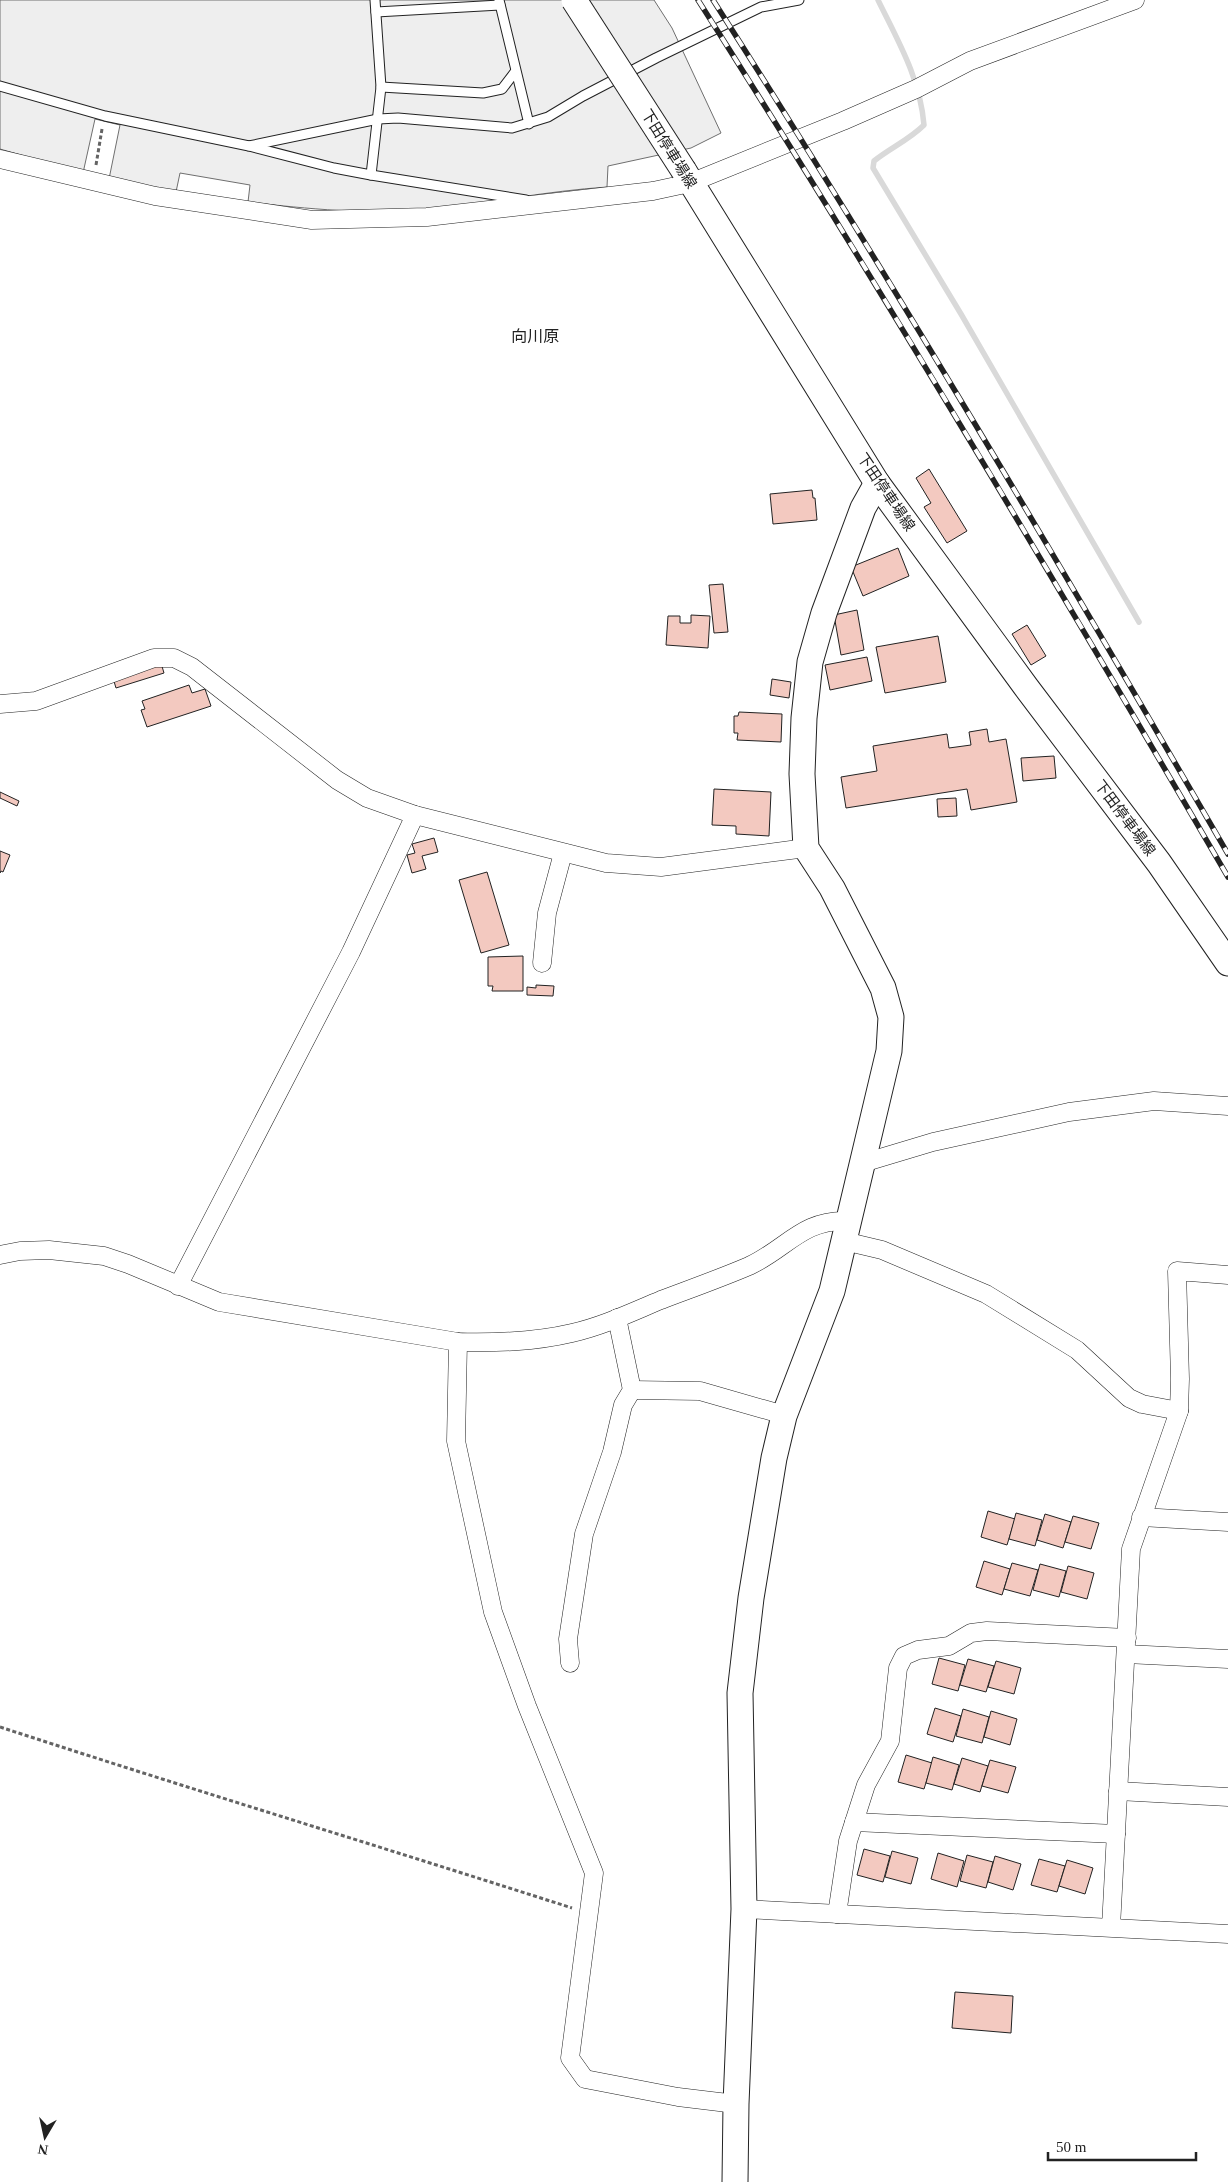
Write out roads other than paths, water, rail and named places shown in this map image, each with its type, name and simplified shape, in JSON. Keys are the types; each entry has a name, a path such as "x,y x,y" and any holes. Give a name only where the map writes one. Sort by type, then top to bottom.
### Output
{"street":[{"name":"下田停車場線","path":"574,0 877,482 1026,687 1159,863 1228,963"},
{"path":"0,159 155,196 312,220 427,217 653,191 843,121 916,89 970,62 1135,0"},
{"path":"735,2182 736,2104 744,1909 740,1693 751,1598 774,1458 784,1415 832,1291 889,1051 891,1017 883,988 832,888 806,848 802,774 804,718 810,662 824,613 863,508 877,482"},
{"path":"0,704 36,701 154,658 174,658 192,667 338,780 367,798 416,815 606,863 661,868 806,848"},
{"path":"178,1286 351,952 416,815"},
{"path":"542,963 547,913 563,853"},
{"path":"863,1163 933,1142 1069,1112 1154,1101 1228,1106"},
{"path":"0,1255 20,1251 49,1250 104,1256 128,1264 206,1298 235,1305 458,1342 496,1343 572,1333 617,1318 751,1265 812,1226 831,1220 846,1231 882,1250 986,1294 1077,1350 1129,1398 1142,1404 1179,1411"},
{"path":"1111,1927 1132,1549 1141,1517 1179,1411 1177,1271 1228,1275"},
{"path":"570,1663 568,1639 584,1534 612,1452 623,1405 632,1390 617,1318"},
{"path":"458,1342 456,1441 477,1547 493,1612 527,1706 594,1872 570,2058 585,2079 678,2097 736,2104"},
{"path":"632,1390 700,1391 784,1415"},
{"path":"1141,1517 1228,1522"},
{"path":"837,1914 848,1841 866,1785 890,1741 898,1668 904,1656 918,1650 950,1646 971,1633 987,1631 1228,1659"},
{"path":"1118,1791 1228,1796"},
{"path":"854,1822 1116,1834"},
{"path":"744,1909 1228,1934"}],"lane":[{"path":"371,176 381,87 375,0"},
{"path":"249,146 378,119 398,118 512,128 529,124 548,117 583,96 656,58 762,7 799,0"},
{"path":"376,12 499,3 529,124"},
{"path":"381,87 483,93 502,89 516,72"},
{"path":"0,86 105,116 249,146 371,176 551,204"}],"waterway":[{"path":"878,0 913,76 922,108 924,125 874,161 873,168 961,314 1139,622"}],"railway":[{"path":"698,0 834,217 967,436 1228,877"},
{"path":"713,0 911,317 1228,854"}],"district":[{"name":"向川原","path":"535,336"}]}
